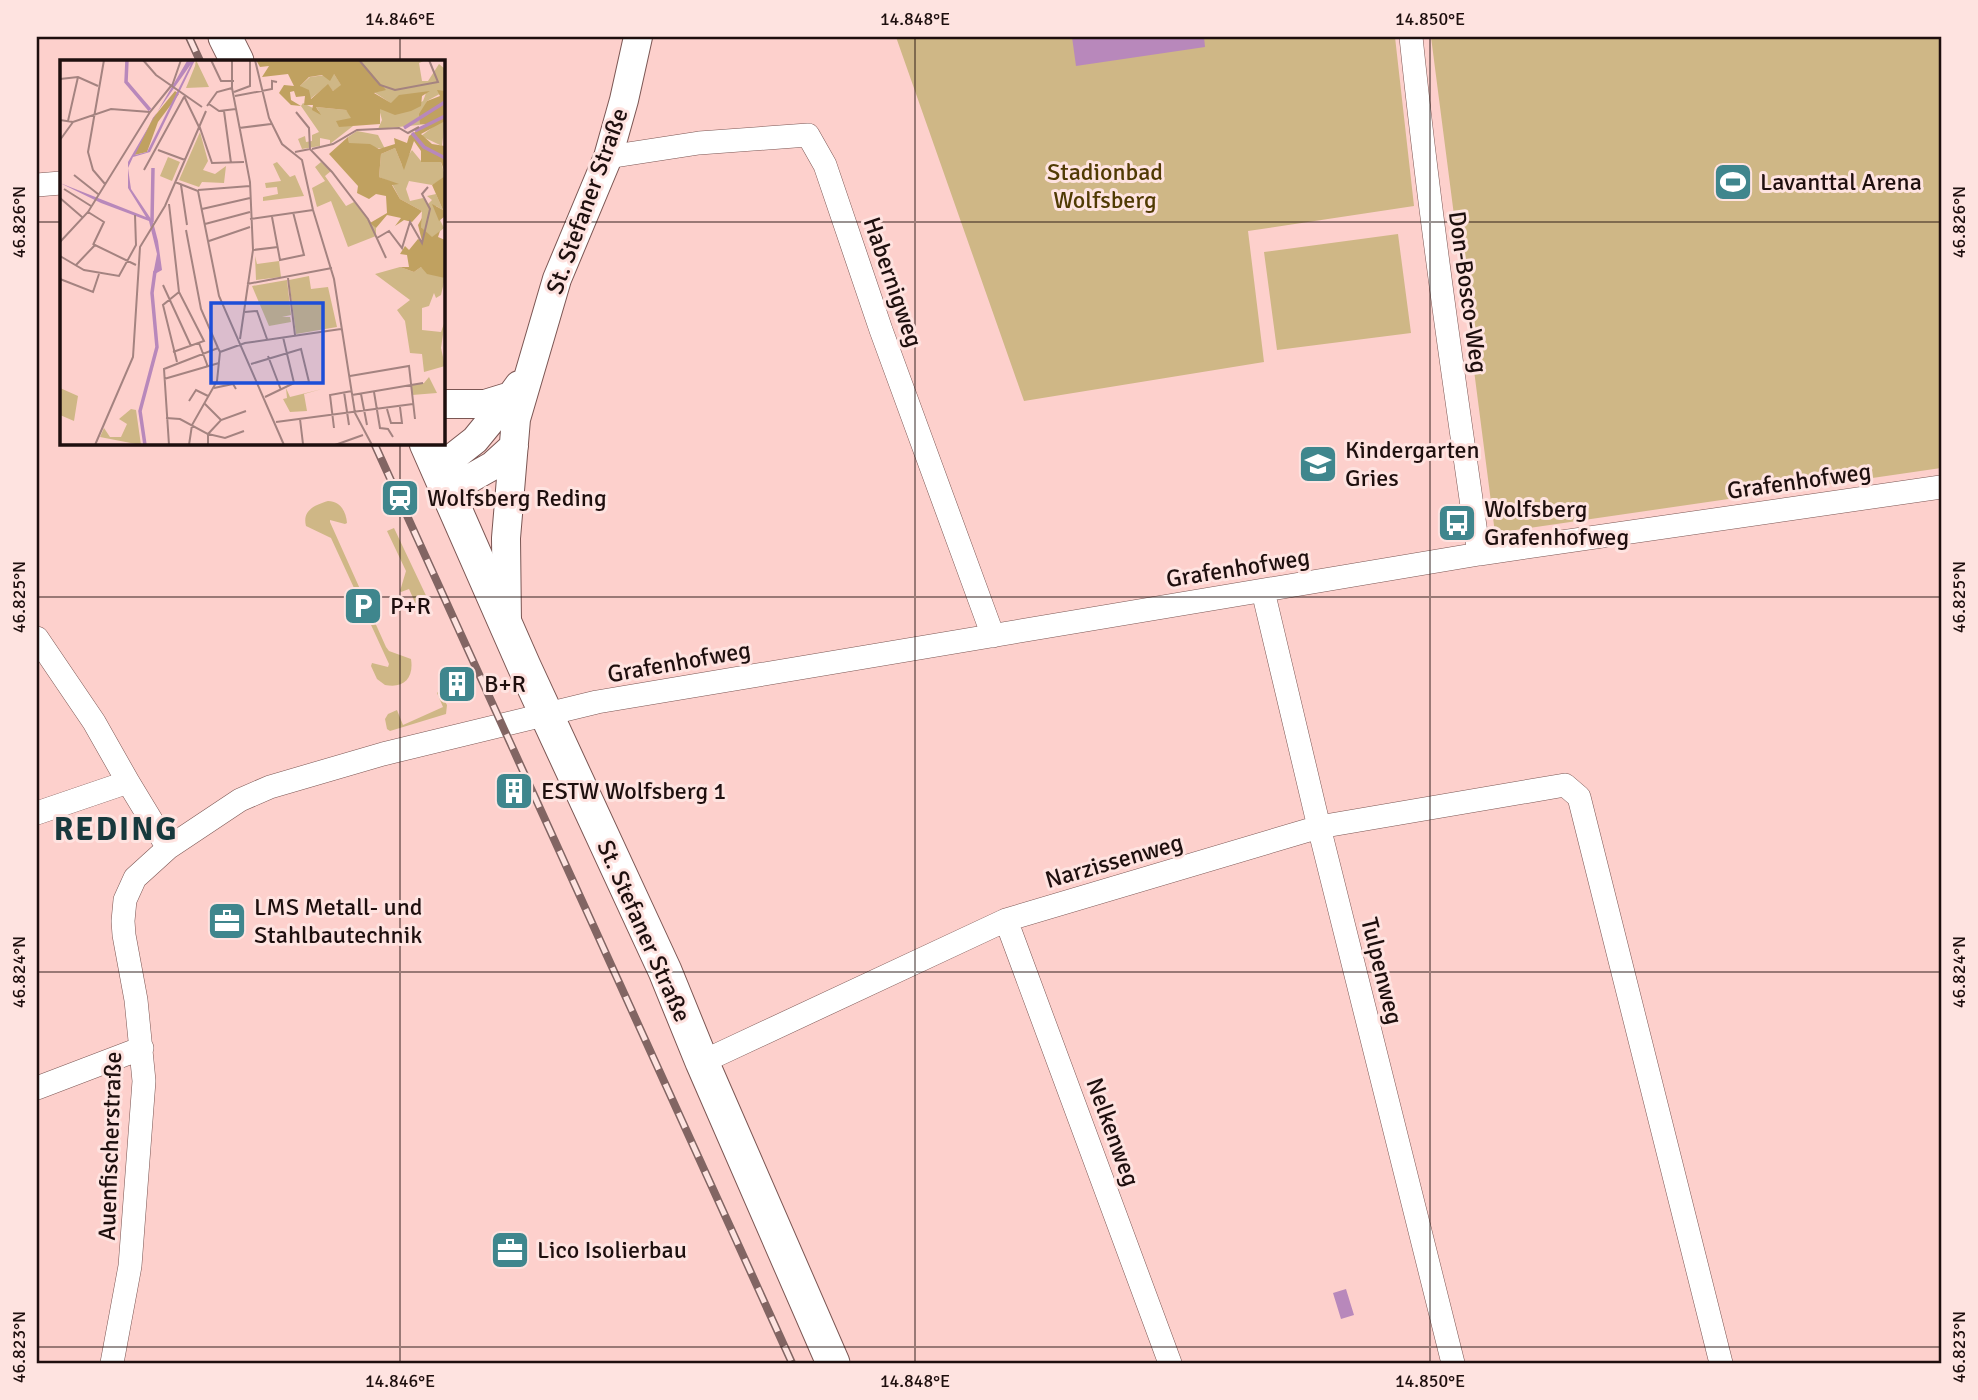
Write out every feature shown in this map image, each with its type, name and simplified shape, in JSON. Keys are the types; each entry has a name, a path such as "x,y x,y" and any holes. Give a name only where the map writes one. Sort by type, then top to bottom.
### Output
{"main road":[{"path":"225,37 236,60"},
{"path":"437,467 507,627"},
{"name":"St. Stefaner Straße","path":"507,627 665,971 833,1363"}],"street":[{"name":"St. Stefaner Straße","path":"507,627 506,538 516,419 557,279 608,157 638,37"},
{"name":"Don-Bosco-Weg","path":"1410,37 1423,156 1479,554"},
{"name":"Habernigweg","path":"608,157 699,143 808,135 825,165 881,330 993,636"},
{"path":"37,184 60,183"},
{"name":"St. Stefaner Straße","path":"437,467 475,440 511,397 532,365"},
{"path":"444,404 485,404 511,397"},
{"path":"437,467 492,466 514,446"},
{"name":"Grafenhofweg","path":"546,713 597,702 1479,554 1941,487"},
{"name":"Tulpenweg","path":"1263,591 1453,1363"},
{"path":"37,638 94,722 168,848"},
{"name":"Auenfischerstraße","path":"112,1363 131,1266 144,1081 136,1000 124,935 125,900 135,878 168,848 240,800 270,787 383,754 546,713"},
{"path":"37,813 128,782"},
{"name":"Narzissenweg","path":"702,1062 1006,920 1319,827 1565,785 1579,797 1721,1363"},
{"name":"Nelkenweg","path":"1006,920 1171,1363"},
{"path":"37,1088 142,1048"}],"green space":[{"name":"Stadionbad Wolfsberg","path":"896,37 1395,37 1414,206 1248,231 1264,362 1024,401"},
{"name":"Lavanttal Arena","path":"1431,37 1941,37 1941,468 1495,533"},
{"path":"1398,234 1411,333 1277,350 1264,252"},
{"path":"328,501 339,505 345,514 347,523 330,522 386,647 389,651 411,659 411,672 402,684 385,685 377,679 372,663 388,667 389,664 331,538 306,526 308,512 314,506"},
{"path":"394,528 430,604 418,609 409,589 400,591 406,571 387,531"},
{"path":"439,691 447,705 446,714 390,731 387,729 385,719 388,714 397,710 403,725 443,707 437,693"}],"shaded area":[{"path":"1072,37 1204,37 1205,47 1076,66"},
{"path":"1346,1289 1354,1315 1341,1319 1333,1293"}],"railway":[{"path":"189,37 200,60"},
{"path":"374,444 792,1363"}],"place":[{"name":"Lavanttal Arena","path":"1733,182"},
{"name":"Kindergarten Gries","path":"1318,464"},
{"name":"Wolfsberg Reding","path":"400,498"},
{"name":"Wolfsberg Grafenhofweg","path":"1457,523"},
{"name":"P+R","path":"363,606"},
{"name":"B+R","path":"457,684"},
{"name":"ESTW Wolfsberg 1","path":"514,791"},
{"name":"LMS Metall- und Stahlbautechnik","path":"227,921"},
{"name":"Lico Isolierbau","path":"510,1250"}],"district":[{"name":"REDING","path":"116,829"}]}
